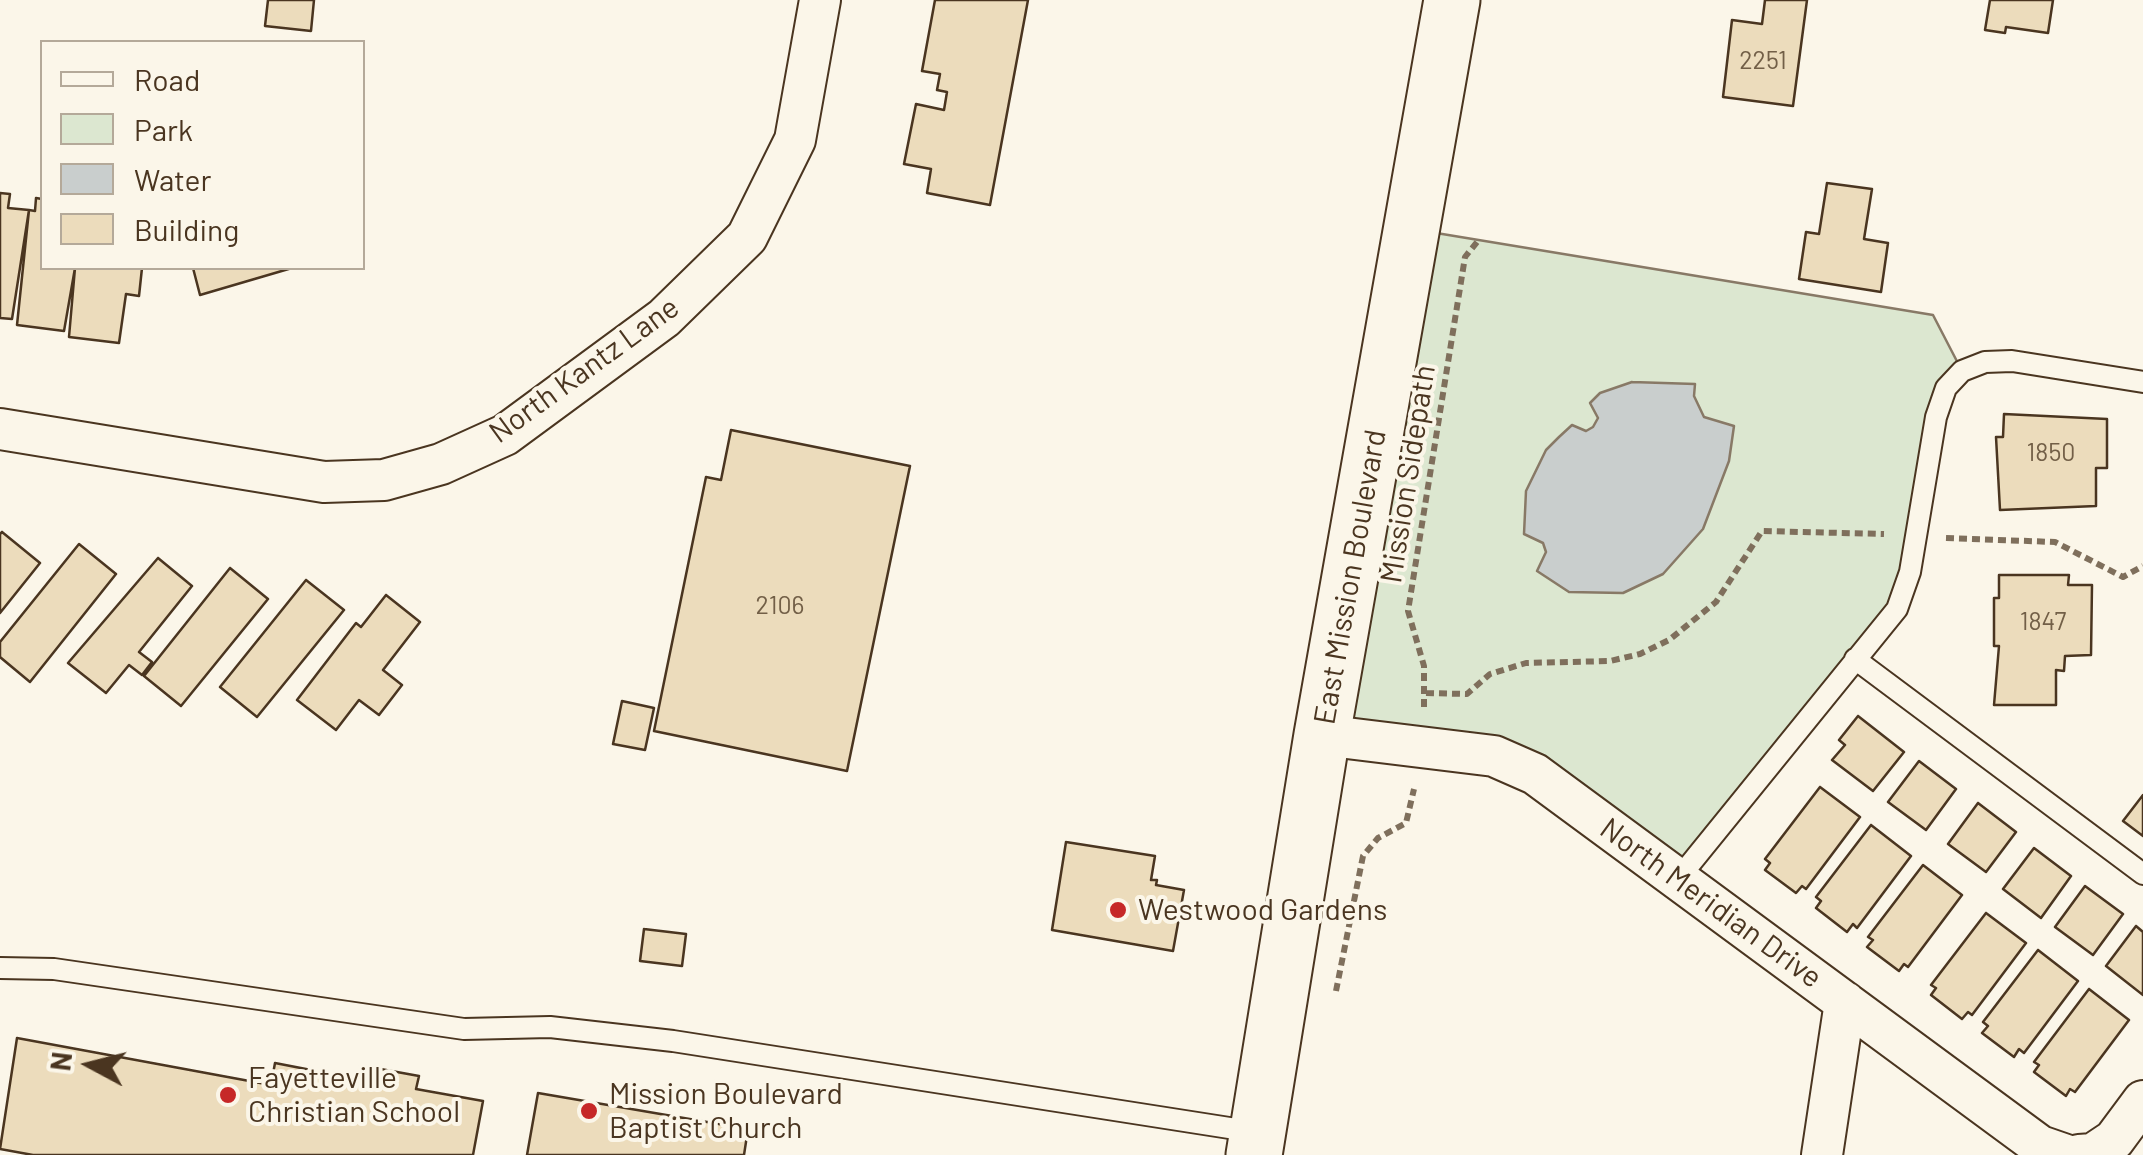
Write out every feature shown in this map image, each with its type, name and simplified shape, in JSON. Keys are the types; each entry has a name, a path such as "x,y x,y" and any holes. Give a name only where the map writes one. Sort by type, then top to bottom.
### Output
{"main road":[{"name":"East Mission Boulevard","path":"1255,1144 1322,735 1452,0"}],"street":[{"name":"North Kantz Lane","path":"0,429 324,482 384,480 441,464 505,435 664,318 748,237 795,140 820,0"},
{"name":"North Meridian Drive","path":"1322,735 1494,756 1535,774 2040,1146 2066,1155"},
{"path":"1822,1155 1845,1002"},
{"path":"2079,1155 2093,1154 2114,1140 2143,1101"}],"lane":[{"path":"1678,879 1897,609 1916,534 1936,417 1946,388 1962,371 1985,362 2012,361 2143,382"},
{"path":"1855,659 2143,874"},
{"path":"0,968 54,968 464,1029 550,1028 673,1041 1255,1144"}],"path":[{"name":"Mission Sidepath","path":"1424,716 1426,692 1408,611 1466,257 1477,242"},
{"path":"1426,692 1467,694 1490,674 1526,663 1610,662 1640,654 1680,632 1716,602 1762,531 2055,542 2123,577 2143,566"},
{"path":"1334,1000 1363,856 1378,838 1406,822 1414,791"}],"green space":[{"path":"1412,229 1933,315 1962,371 1946,388 1897,609 1678,879 1535,774 1322,735"}],"water":[{"path":"1632,382 1695,384 1694,396 1704,417 1734,426 1729,461 1703,529 1663,574 1623,593 1569,592 1537,571 1546,552 1543,543 1524,534 1526,491 1546,450 1559,437 1572,425 1586,431 1593,427 1598,418 1590,403 1600,393"}],"building":[{"path":"268,0 314,0 311,31 265,26"},
{"path":"935,0 1028,0 990,205 927,193 931,169 904,164 916,104 944,110 947,92 937,90 940,74 922,71"},
{"path":"1765,0 1807,0 1793,106 1723,97 1732,20 1762,24"},
{"path":"1990,0 2053,0 2048,33 2006,27 2005,33 1985,30"},
{"path":"1827,183 1872,189 1864,239 1888,243 1881,292 1799,279 1806,232 1819,234"},
{"path":"0,193 10,194 8,208 29,210 12,319 0,318"},
{"path":"36,198 40,199 40,270 75,270 64,331 17,325 29,210 35,211"},
{"path":"75,270 142,270 139,296 126,294 119,343 69,337"},
{"path":"194,270 285,270 200,295"},
{"path":"2004,414 2107,419 2107,468 2096,468 2096,506 2000,510 1996,437 2003,437"},
{"path":"731,430 910,466 847,771 654,731 706,477 721,480"},
{"path":"0,534 40,563 0,613"},
{"path":"79,544 116,574 30,682 0,657 0,642"},
{"path":"158,558 192,586 139,652 152,662 142,675 129,665 106,693 68,663"},
{"path":"230,568 268,599 181,706 144,676"},
{"path":"1999,575 2069,575 2068,585 2092,585 2091,655 2065,656 2064,671 2056,670 2056,705 1994,705 1999,646 1994,646 1994,598 1999,598"},
{"path":"306,580 344,610 257,717 220,687"},
{"path":"386,595 420,622 383,670 402,685 379,715 359,700 336,730 297,700 356,623 361,627"},
{"path":"622,701 654,708 645,750 613,744"},
{"path":"1858,716 1904,752 1873,791 1832,760 1845,745 1839,740"},
{"path":"1919,761 1956,789 1926,830 1888,802"},
{"path":"1820,787 1860,817 1806,889 1802,886 1796,893 1765,870 1770,863 1765,859"},
{"path":"2143,795 2143,836 2123,821"},
{"path":"1978,803 2016,832 1986,872 1948,844"},
{"path":"1871,825 1911,856 1857,928 1853,924 1847,932 1816,908 1821,901 1816,897"},
{"name":"Westwood Gardens","path":"1066,842 1155,856 1151,880 1157,880 1156,885 1184,890 1173,951 1052,930"},
{"path":"2034,848 2071,876 2041,918 2003,889"},
{"path":"1923,865 1962,895 1908,967 1904,964 1899,971 1867,947 1873,940 1868,937"},
{"path":"2085,886 2123,914 2093,955 2055,927"},
{"path":"1986,913 2026,943 1972,1015 1968,1012 1962,1019 1931,995 1936,988 1931,985"},
{"path":"2136,926 2143,932 2143,995 2106,966"},
{"path":"644,929 686,934 682,966 640,961"},
{"path":"2038,950 2078,981 2024,1053 2019,1049 2014,1057 1982,1033 1988,1026 1983,1022"},
{"path":"2089,989 2129,1020 2075,1092 2070,1089 2066,1096 2034,1072 2039,1065 2034,1062"},
{"name":"Fayetteville Christian School","path":"17,1038 271,1085 275,1063 373,1082 375,1068 419,1076 416,1089 483,1101 473,1155 33,1155 0,1149"},
{"name":"Mission Boulevard Baptist Church","path":"538,1093 748,1129 744,1155 527,1155"}],"place":[{"name":"Westwood Gardens","path":"1118,910"},
{"name":"Fayetteville Christian School","path":"228,1095"},
{"name":"Mission Boulevard Baptist Church","path":"589,1111"}]}
